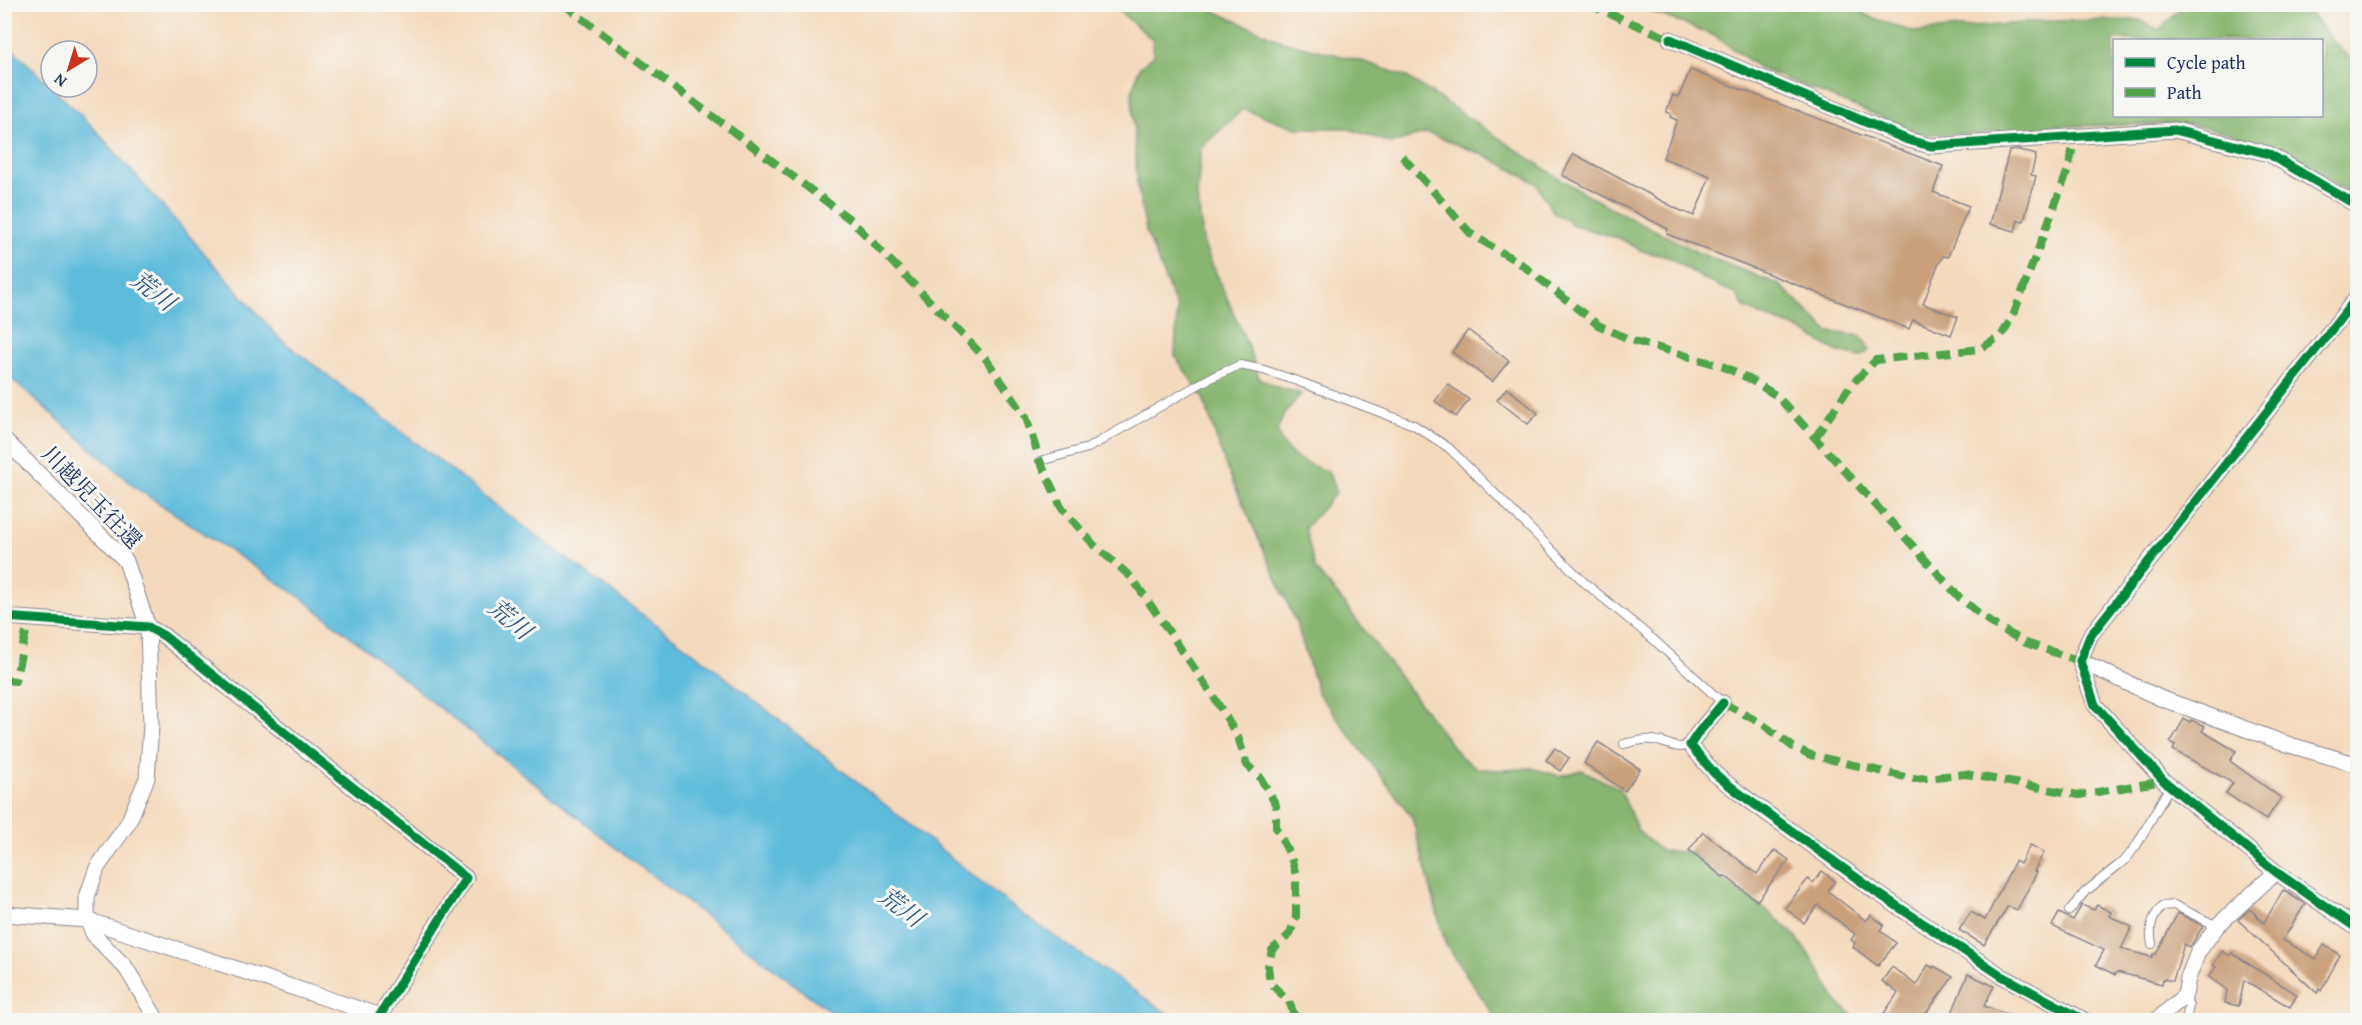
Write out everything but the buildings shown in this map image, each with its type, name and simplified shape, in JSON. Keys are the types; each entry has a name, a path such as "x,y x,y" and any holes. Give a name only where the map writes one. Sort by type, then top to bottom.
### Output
{"street":[{"path":"1670,39 1908,140 1931,146 2175,130 2269,154 2358,206"},
{"path":"2358,296 2090,636 2080,661 2095,705 2170,786 2276,872 2358,929"},
{"name":"川越児玉往還","path":"4,439 126,561 148,627 151,726 147,778 128,824 97,868 87,897 87,920"},
{"path":"4,617 148,627 164,636 466,878 381,1019 87,920 4,914"},
{"path":"2080,661 2160,698 2290,745 2358,765"},
{"path":"1723,703 1690,746 1715,774 1876,892 2002,976 2084,1020"},
{"path":"2157,1020 2185,995 2188,978 2198,952 2217,926 2276,872"},
{"path":"87,920 94,935 126,968 157,1020"}],"lane":[{"path":"1040,460 1088,448 1210,378 1240,365 1264,369 1414,425 1449,448 1585,583 1654,640 1723,703"},
{"path":"1624,744 1641,739 1658,741 1681,749 1690,746"},
{"path":"2069,911 2085,892 2126,859 2136,846 2170,786"},
{"path":"2152,944 2150,929 2154,915 2162,906 2174,905 2217,926"},
{"path":"2185,995 2189,1006 2186,1020"}],"green space":[{"path":"1112,5 1201,5 1282,41 1365,62 1407,77 1559,178 1598,201 1699,253 1780,285 1829,332 1861,336 1870,350 1860,357 1838,352 1797,328 1744,307 1736,294 1707,281 1668,257 1642,251 1621,239 1573,225 1552,211 1536,183 1491,158 1428,133 1391,143 1346,128 1297,128 1243,109 1201,148 1197,196 1204,245 1250,351 1259,378 1274,386 1301,394 1284,414 1277,431 1281,440 1296,458 1328,471 1336,493 1305,528 1315,569 1339,597 1460,756 1479,769 1531,768 1560,776 1582,770 1620,789 1638,831 1661,851 1690,852 1720,878 1763,907 1792,932 1813,960 1838,1003 1858,1020 1497,1020 1445,943 1412,817 1318,693 1296,622 1225,464 1203,398 1175,356 1177,309 1146,231 1137,183 1132,93 1139,68 1154,55 1152,39"},
{"path":"1635,5 1860,5 1865,15 1913,32 2045,21 2139,20 2159,30 2179,10 2179,5 2309,5 2308,11 2340,49 2357,63 2357,197 2280,152 2226,132 2189,124 2068,126 1974,134 1923,134 1761,69 1715,36"}],"water":[{"name":"荒川","path":"5,42 39,75 39,99 64,99 91,125 280,339 506,513 709,664 1019,912 1177,1020 841,1020 616,848 303,599 136,488 5,373"}],"marked path":[{"path":"563,4 851,220 986,359 1026,417 1040,461 1061,507 1093,544 1132,578 1212,694 1238,737 1247,765 1260,777 1276,805 1276,828 1291,857 1296,875 1296,917 1290,934 1272,950 1268,966 1270,983 1289,1001 1296,1020"},
{"path":"1587,4 1670,39"},
{"path":"1815,438 1850,386 1876,360 1980,349 2001,336 2013,316 2068,170 2075,138"},
{"path":"1402,156 1471,234 1521,264 1598,325 1631,340 1722,366 1746,377 1777,396 1960,598 1991,623 2026,643 2080,661"},
{"path":"4,680 15,681 29,619"},
{"path":"1723,703 1761,723 1793,747 1811,755 1914,779 1966,774 2079,795 2164,781"}],"cycle path":[{"path":"1670,39 1908,140 1931,146 2175,130 2269,154 2358,206"},
{"path":"2358,296 2090,636 2080,661 2095,705 2164,781 2276,872 2358,929"},
{"path":"4,617 148,627 164,636 466,878 377,1020"},
{"path":"1723,703 1690,745 1715,774 1876,892 2002,976 2084,1020"}]}
